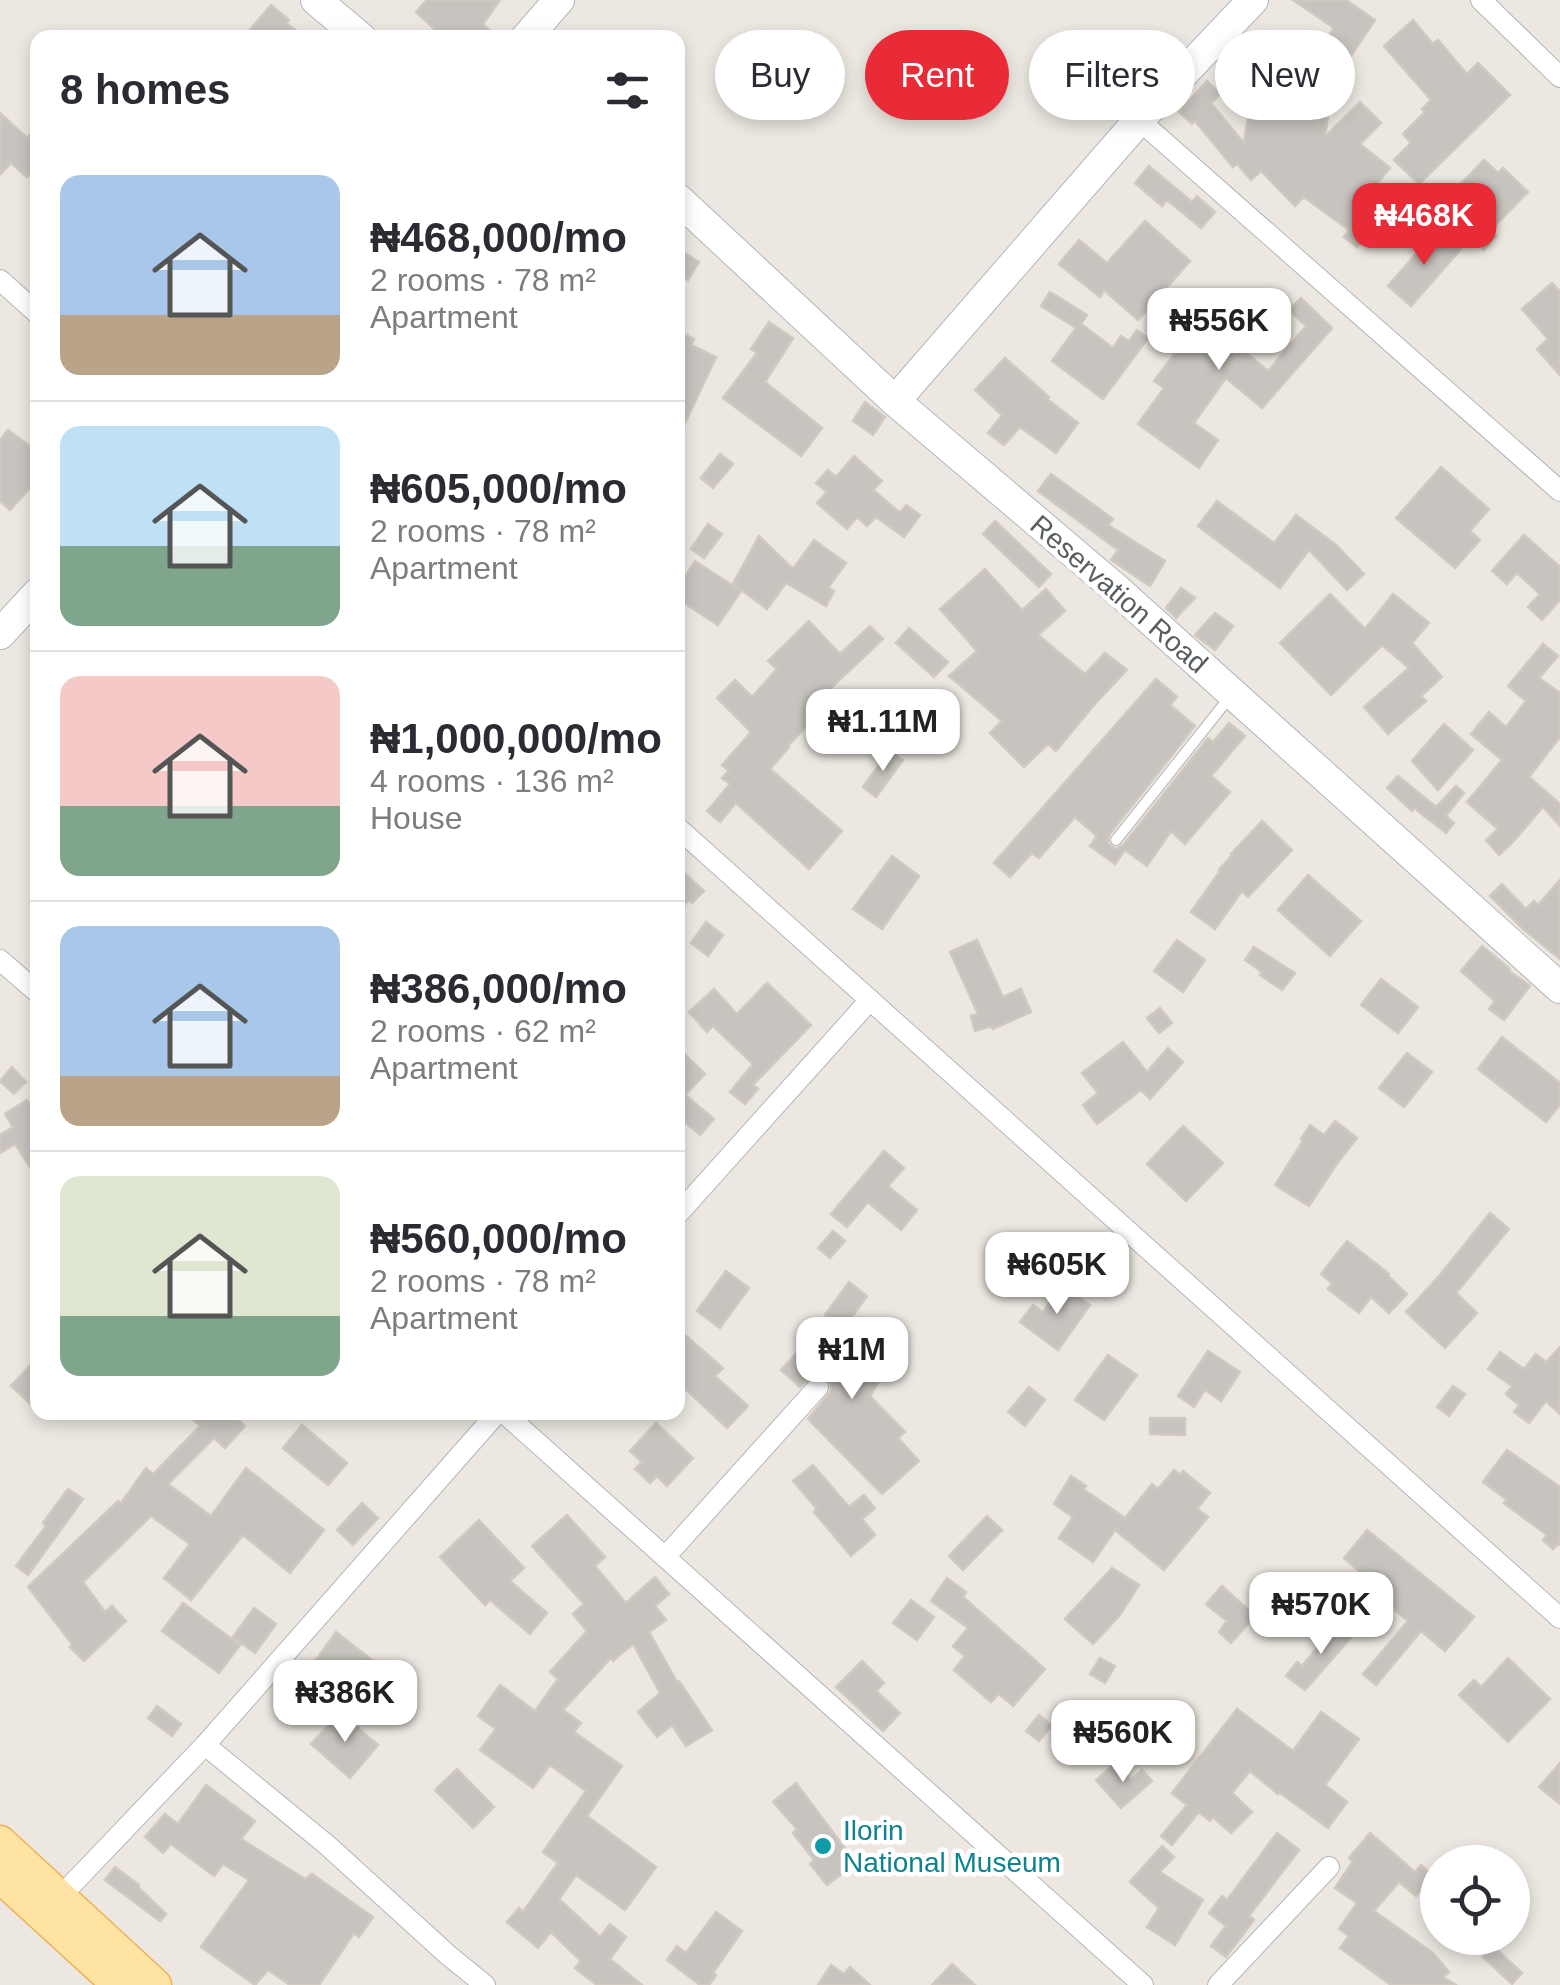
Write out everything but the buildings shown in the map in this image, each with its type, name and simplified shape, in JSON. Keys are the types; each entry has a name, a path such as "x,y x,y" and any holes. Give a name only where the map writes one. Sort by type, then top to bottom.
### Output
{"main road":[{"path":"0,1842 155,1985"},
{"path":"0,1876 119,1985"}],"street":[{"path":"316,0 352,30"},
{"path":"533,30 559,0"},
{"path":"1195,61 1252,0"},
{"path":"1481,0 1560,77"},
{"path":"895,401 1139,120 1560,491"},
{"name":"Reservation Road","path":"685,206 895,401 1115,588 1560,988"},
{"path":"0,280 30,307"},
{"path":"0,634 30,602"},
{"path":"685,834 1560,1618"},
{"path":"0,960 30,986"},
{"path":"685,1206 870,1000"},
{"path":"666,1556 818,1387"},
{"path":"59,1898 205,1746 494,1420"},
{"path":"510,1420 1143,1985"},
{"path":"205,1746 327,1845 485,1985"},
{"path":"1218,1985 1328,1868"}],"lane":[{"path":"1116,840 1233,694"}],"place":[{"name":"Ilorin National Museum","path":"823,1846"}]}
